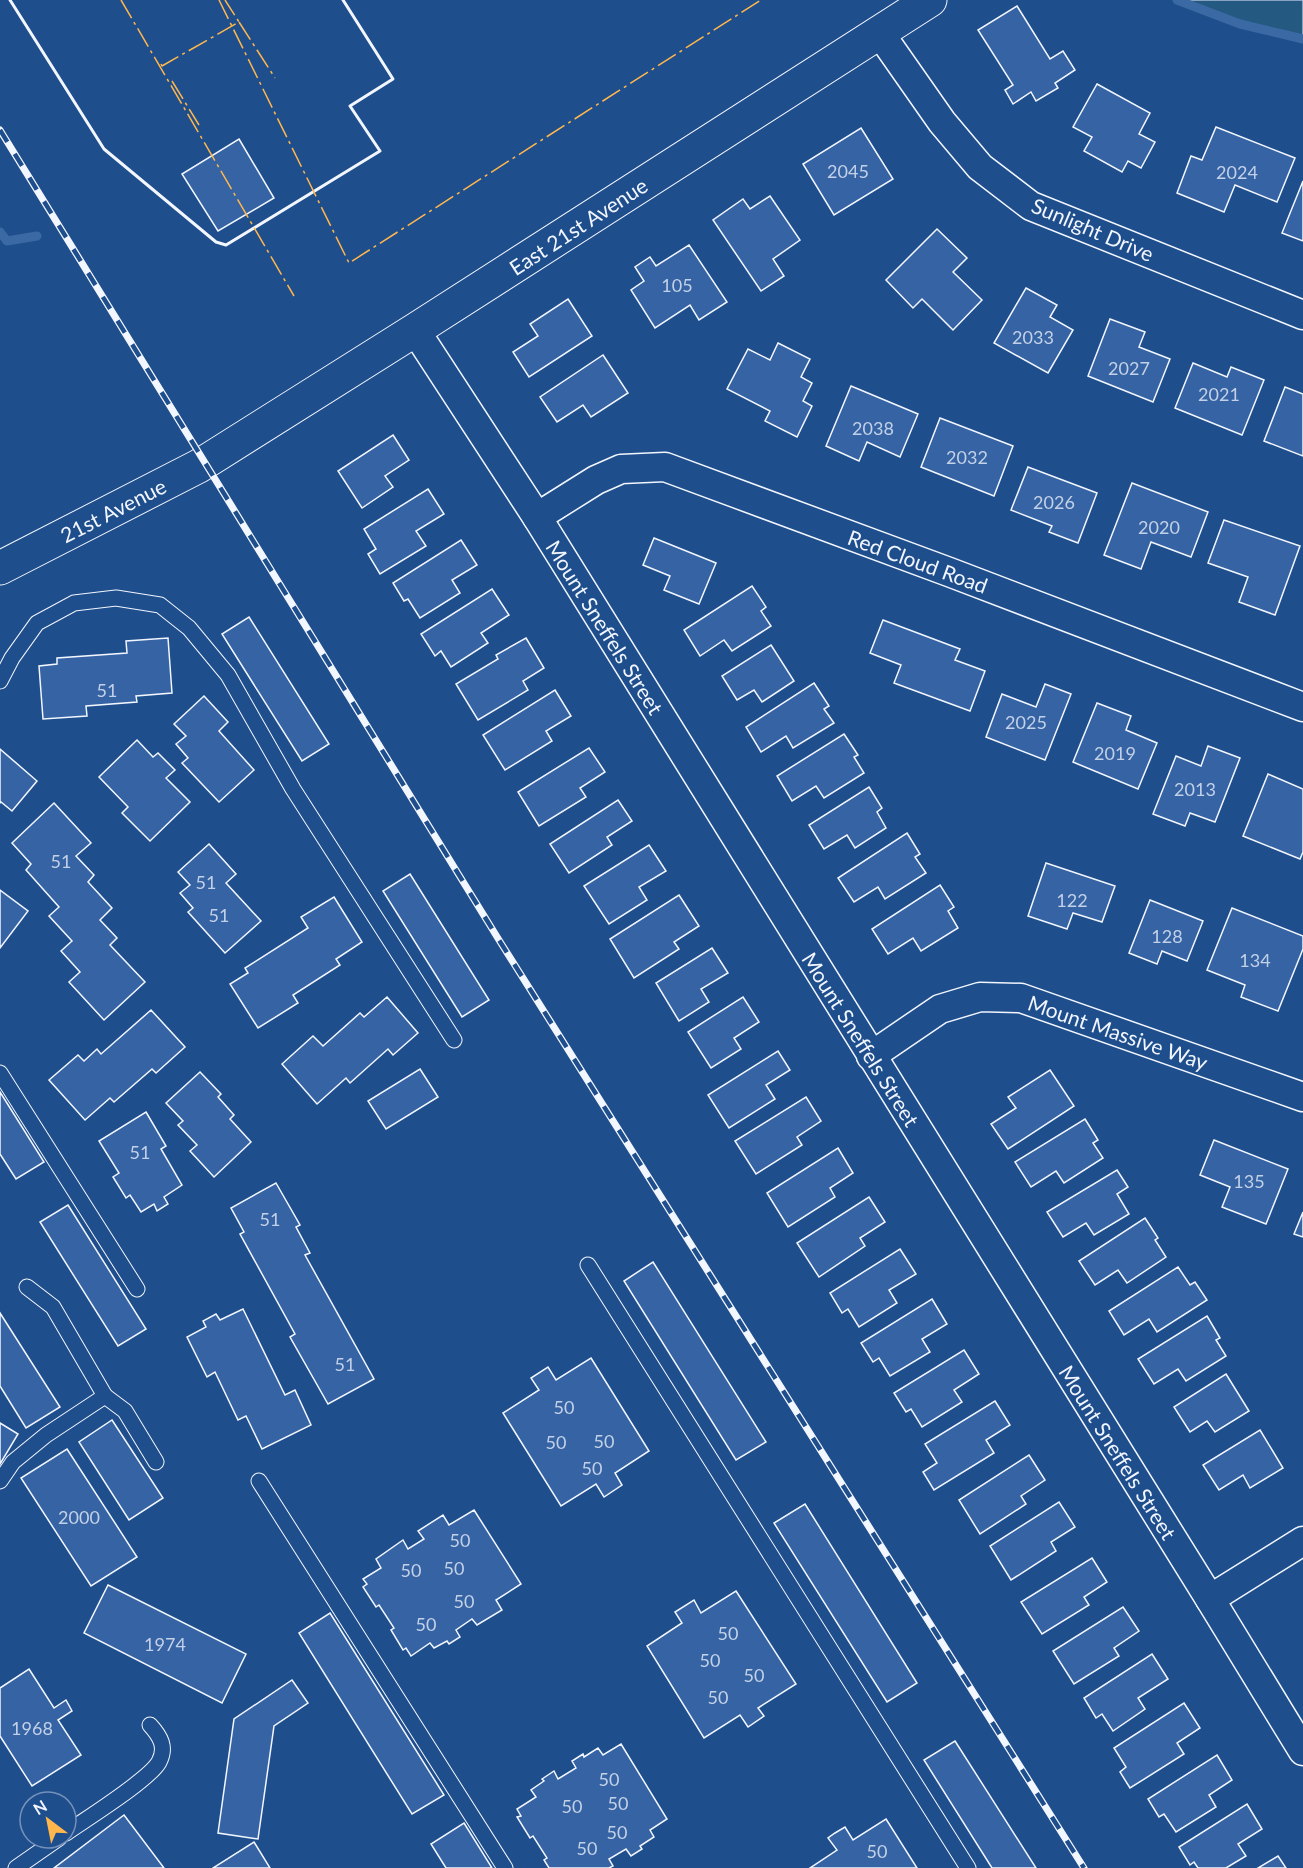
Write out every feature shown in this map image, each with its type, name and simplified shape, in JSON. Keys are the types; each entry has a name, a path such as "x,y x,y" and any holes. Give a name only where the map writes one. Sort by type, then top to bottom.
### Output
{"street":[{"name":"East 21st Avenue","path":"225,450 930,0"},
{"name":"Sunlight Drive","path":"879,32 942,122 980,167 1031,206 1303,315"},
{"name":"Mount Sneffels Street","path":"415,330 537,517 1303,1751"},
{"name":"21st Avenue","path":"0,568 199,466 225,450"},
{"name":"Red Cloud Road","path":"537,517 596,480 621,469 665,467 1303,707"},
{"name":"Mount Massive Way","path":"871,1056 940,1009 980,997 1021,998 1303,1097"},
{"path":"1210,1599 1303,1541"}],"lane":[{"path":"0,681 12,657 37,623 74,603 116,598 160,605 189,628 228,675 293,789 454,1040"},
{"path":"0,1073 137,1288"},
{"path":"588,1264 968,1868"},
{"path":"27,1287 53,1307 105,1396 125,1411 156,1462"},
{"path":"0,1481 13,1462 105,1396"},
{"path":"259,1481 505,1868"},
{"path":"78,1825 147,1776 159,1763 163,1746 160,1736 150,1725"},
{"path":"16,1868 42,1850"}],"shaded area":[{"path":"1177,0 1303,0 1303,39 1240,24"}],"building":[{"path":"1017,6 1050,59 1063,51 1075,70 1055,83 1058,88 1036,101 1031,92 1013,104 1005,90 1013,85 978,30"},
{"path":"1097,84 1150,113 1139,134 1155,142 1141,168 1128,161 1122,172 1084,151 1092,137 1073,127"},
{"path":"1216,127 1295,158 1277,202 1235,185 1224,212 1177,193 1191,156 1202,160"},
{"path":"861,128 893,179 834,215 803,164"},
{"path":"239,139 274,198 218,231 182,174"},
{"path":"1303,181 1303,241 1282,233"},
{"path":"770,196 800,240 773,259 784,276 761,291 713,220 743,199 750,209"},
{"path":"937,229 967,258 953,272 982,300 953,330 922,299 913,308 886,280"},
{"path":"689,245 727,302 699,320 690,305 655,328 631,290 644,281 635,267 650,257 656,266"},
{"path":"1026,288 1057,305 1050,317 1073,330 1048,373 994,343"},
{"path":"568,299 592,336 529,377 513,352 538,336 530,324"},
{"path":"1110,319 1145,332 1139,347 1170,359 1153,402 1088,376"},
{"path":"778,343 810,359 801,377 812,383 803,401 812,406 797,437 765,421 770,411 727,389 748,349 770,360"},
{"path":"603,355 628,393 591,417 583,405 557,422 540,397"},
{"path":"1193,363 1227,377 1231,367 1264,380 1242,435 1175,408"},
{"path":"851,386 918,414 900,457 867,442 859,461 826,446"},
{"path":"1285,387 1303,394 1303,456 1264,441"},
{"path":"940,418 1013,446 994,496 921,467"},
{"path":"393,435 409,460 385,476 393,487 362,508 338,471"},
{"path":"1028,467 1097,493 1078,543 1049,532 1052,526 1011,510"},
{"path":"1132,483 1208,512 1191,557 1151,542 1141,569 1104,555"},
{"path":"428,489 444,514 416,531 426,546 380,574 368,554 376,549 364,529"},
{"path":"1224,520 1300,546 1275,615 1239,602 1248,577 1208,563"},
{"path":"654,538 716,563 699,604 664,590 670,576 643,565"},
{"path":"461,540 477,565 452,580 460,593 420,618 408,599 404,601 393,583"},
{"path":"752,586 766,607 761,611 771,626 732,651 724,640 700,656 684,630"},
{"path":"492,589 509,615 481,633 488,643 451,667 441,651 435,656 421,634"},
{"path":"249,617 329,744 302,761 222,634"},
{"path":"883,620 960,649 955,660 985,671 970,711 894,683 901,665 870,653"},
{"path":"168,638 172,693 136,696 137,702 86,706 87,716 43,719 39,666 57,664 57,658 127,653 126,641"},
{"path":"526,638 544,668 523,681 528,690 478,720 456,684 498,659 496,655"},
{"path":"771,645 794,681 762,702 754,690 737,700 722,676"},
{"path":"814,683 829,706 824,709 834,723 793,748 786,736 761,752 746,727"},
{"path":"1045,684 1071,694 1045,760 986,737 1002,694 1036,707"},
{"path":"555,690 571,716 546,731 552,741 505,770 483,735"},
{"path":"204,696 228,722 219,731 254,770 219,802 182,763 188,758 176,744 186,736 174,724"},
{"path":"1097,703 1131,716 1126,730 1157,743 1138,789 1073,762"},
{"path":"844,734 858,755 854,757 864,773 824,798 816,786 792,801 777,776"},
{"path":"137,740 153,757 158,753 175,770 166,778 190,802 150,841 122,813 128,807 99,777"},
{"path":"1208,746 1240,758 1215,822 1190,813 1185,826 1153,814 1176,756 1201,766"},
{"path":"589,748 605,772 580,788 586,797 539,826 518,792"},
{"path":"0,749 37,781 12,811 0,803"},
{"path":"1268,774 1303,789 1303,852 1300,859 1243,836"},
{"path":"869,787 882,808 877,812 886,828 855,848 847,835 824,849 809,825"},
{"path":"618,800 632,821 607,837 612,845 569,873 550,844"},
{"path":"54,803 91,843 76,856 94,875 88,882 112,908 100,920 117,938 110,945 145,982 104,1020 69,982 80,972 61,951 72,941 49,916 59,907 26,870 31,864 12,843"},
{"path":"907,833 920,854 915,857 926,873 885,899 878,887 854,902 838,878"},
{"path":"209,844 236,874 226,883 261,921 225,953 188,912 193,908 180,893 190,885 178,872"},
{"path":"649,845 666,871 639,887 647,900 609,924 584,886"},
{"path":"1046,863 1115,886 1102,922 1073,913 1067,929 1028,916"},
{"path":"410,874 489,1000 462,1017 383,891"},
{"path":"940,885 954,907 948,911 958,928 921,951 913,938 888,954 872,929"},
{"path":"0,890 28,911 0,948"},
{"path":"679,895 699,926 674,942 679,949 634,978 610,939"},
{"path":"334,897 362,942 336,959 340,965 293,995 298,1003 258,1028 230,984 248,973 245,968 308,928 301,917"},
{"path":"1150,900 1203,921 1187,961 1162,951 1157,964 1129,953"},
{"path":"1232,908 1303,936 1303,949 1278,1011 1241,997 1245,985 1207,970"},
{"path":"712,948 728,973 701,989 709,1002 679,1021 656,983"},
{"path":"387,997 418,1033 393,1055 388,1049 350,1083 346,1078 317,1104 282,1064 313,1036 323,1046 360,1013 364,1017"},
{"path":"743,997 759,1022 734,1038 741,1049 711,1068 688,1032"},
{"path":"151,1010 185,1047 156,1073 152,1069 114,1102 110,1098 85,1120 49,1080 78,1055 84,1061 97,1049 101,1054"},
{"path":"778,1051 790,1070 766,1085 775,1099 729,1128 708,1095"},
{"path":"420,1069 438,1097 386,1129 368,1101"},
{"path":"1050,1070 1074,1106 1008,1149 991,1124 1016,1108 1008,1097"},
{"path":"200,1072 221,1094 218,1097 234,1115 230,1119 251,1142 214,1177 190,1151 197,1145 178,1125 183,1121 166,1103"},
{"path":"0,1092 44,1162 16,1179 0,1154"},
{"path":"806,1097 821,1121 797,1137 802,1145 756,1174 735,1141"},
{"path":"146,1112 166,1146 161,1149 182,1185 164,1197 168,1204 157,1211 154,1204 141,1212 130,1195 126,1198 113,1177 119,1173 99,1141"},
{"path":"1085,1119 1098,1140 1093,1143 1103,1158 1064,1183 1056,1171 1031,1187 1015,1162"},
{"path":"1214,1140 1288,1169 1266,1224 1222,1207 1230,1187 1200,1175"},
{"path":"838,1148 853,1173 830,1188 835,1197 788,1227 767,1193"},
{"path":"1117,1170 1128,1187 1117,1194 1129,1214 1094,1235 1086,1223 1063,1237 1047,1212"},
{"path":"276,1183 300,1225 296,1227 310,1253 305,1255 374,1379 328,1404 290,1337 295,1334 240,1234 244,1232 231,1208"},
{"path":"869,1197 885,1222 860,1238 865,1246 819,1277 797,1243"},
{"path":"68,1205 146,1329 118,1346 40,1222"},
{"path":"1303,1212 1303,1237 1294,1234"},
{"path":"1145,1218 1158,1238 1155,1240 1166,1257 1127,1283 1118,1270 1095,1285 1079,1261"},
{"path":"900,1249 916,1274 889,1290 897,1303 859,1327 848,1309 842,1313 830,1293"},
{"path":"653,1262 766,1442 736,1460 624,1281"},
{"path":"1178,1267 1190,1285 1195,1282 1207,1300 1157,1332 1149,1319 1124,1335 1109,1311"},
{"path":"932,1299 947,1324 922,1339 930,1352 890,1376 879,1358 873,1362 861,1343"},
{"path":"243,1309 285,1395 295,1390 311,1425 262,1449 246,1416 238,1420 215,1372 207,1377 187,1337 206,1327 203,1321 216,1314 220,1320"},
{"path":"0,1313 60,1407 26,1428 0,1386"},
{"path":"1207,1316 1220,1338 1216,1340 1226,1356 1186,1381 1178,1369 1154,1384 1138,1359"},
{"path":"964,1350 979,1374 954,1390 962,1402 922,1427 911,1409 906,1412 894,1393"},
{"path":"591,1358 649,1451 615,1473 622,1485 604,1497 596,1484 561,1506 503,1413 539,1390 531,1378 548,1367 556,1380"},
{"path":"1226,1374 1249,1411 1215,1432 1207,1421 1190,1432 1174,1407"},
{"path":"995,1401 1010,1425 986,1440 994,1453 934,1490 923,1472 937,1463 925,1444"},
{"path":"112,1420 163,1498 129,1520 79,1442"},
{"path":"0,1423 18,1434 0,1464"},
{"path":"1260,1430 1283,1468 1250,1488 1243,1475 1219,1490 1203,1465"},
{"path":"67,1449 137,1557 91,1586 21,1478"},
{"path":"1029,1455 1045,1480 1021,1496 1026,1504 980,1534 959,1500"},
{"path":"1059,1502 1075,1527 1051,1542 1056,1551 1011,1580 990,1546"},
{"path":"805,1504 917,1683 887,1702 774,1523"},
{"path":"474,1510 521,1584 496,1600 502,1610 477,1625 472,1619 456,1630 460,1637 449,1644 447,1641 434,1648 430,1643 411,1656 406,1648 403,1650 391,1630 394,1628 379,1605 376,1607 363,1587 367,1584 363,1579 381,1568 376,1559 403,1540 408,1549 424,1539 418,1531 443,1515 449,1525"},
{"path":"1092,1558 1107,1582 1084,1597 1089,1605 1042,1634 1021,1602"},
{"path":"108,1585 246,1654 222,1703 84,1633"},
{"path":"736,1591 796,1684 758,1708 764,1716 748,1727 740,1715 704,1738 647,1646 682,1623 675,1612 694,1600 701,1613"},
{"path":"1123,1607 1139,1631 1114,1648 1119,1656 1074,1684 1053,1651"},
{"path":"330,1613 444,1795 412,1814 299,1633"},
{"path":"1152,1654 1168,1679 1138,1698 1145,1709 1113,1731 1102,1714 1096,1718 1084,1698"},
{"path":"29,1669 54,1708 66,1700 72,1711 58,1720 81,1755 32,1786 0,1736 0,1688"},
{"path":"292,1680 308,1703 274,1726 258,1839 218,1833 234,1719"},
{"path":"1184,1703 1200,1728 1177,1743 1184,1754 1130,1788 1120,1772 1126,1767 1114,1748"},
{"path":"955,1741 1036,1868 992,1868 924,1760"},
{"path":"621,1744 667,1819 650,1830 654,1837 640,1846 642,1849 631,1856 626,1849 609,1859 613,1866 609,1868 549,1868 544,1860 547,1858 533,1836 530,1838 517,1817 521,1816 517,1809 536,1797 531,1790 554,1771 558,1779 576,1768 572,1761 583,1754 584,1757 598,1748 603,1755"},
{"path":"1217,1755 1232,1780 1209,1795 1216,1807 1176,1832 1164,1814 1159,1817 1148,1799"},
{"path":"1247,1804 1262,1829 1238,1844 1246,1856 1226,1868 1198,1868 1194,1862 1190,1865 1179,1847"},
{"path":"124,1815 164,1868 54,1868"},
{"path":"886,1819 917,1868 810,1868 837,1850 828,1838 835,1833 845,1827 853,1840"},
{"path":"464,1823 492,1868 446,1868 431,1844"},
{"path":"254,1842 270,1868 213,1868"},
{"path":"1278,1856 1286,1868 1258,1868"}],"waterway":[{"path":"1177,0 1240,24 1303,39"},
{"path":"0,232 7,241 37,236"}],"railway":[{"path":"0,130 499,940 1084,1868"}],"wall":[{"path":"10,0 104,149 216,242 226,245 380,151 350,106 393,79 343,0"}],"power":[{"path":"121,0 294,296"},
{"path":"219,0 349,263 761,0"},
{"path":"161,64 162,66 239,22 225,0"},
{"path":"239,22 275,78"},
{"path":"172,81 199,125"}]}
